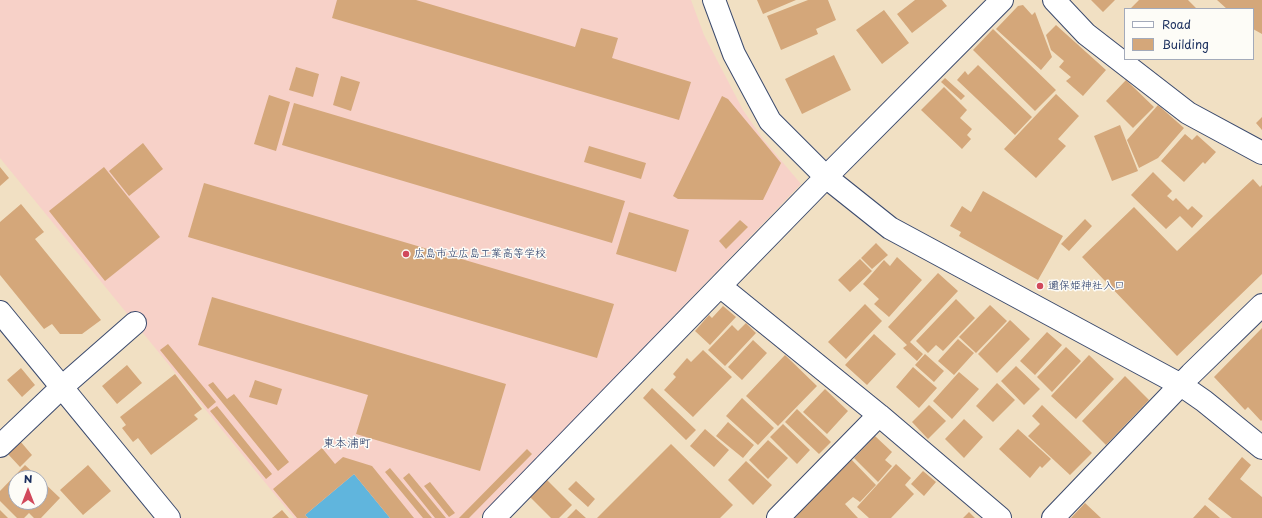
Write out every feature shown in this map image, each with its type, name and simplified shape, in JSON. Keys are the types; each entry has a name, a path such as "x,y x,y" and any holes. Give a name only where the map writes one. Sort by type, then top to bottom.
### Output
{"street":[{"path":"714,0 734,54 770,121 826,177 890,228 1181,385 1204,401 1262,448"},
{"path":"494,518 826,177 1002,0"},
{"path":"1054,0 1086,34 1188,113 1262,153"},
{"path":"720,286 879,415 1000,518"},
{"path":"1053,518 1181,385 1262,305"},
{"path":"0,312 169,518"},
{"path":"0,446 62,387 135,323"},
{"path":"778,518 879,415"}],"shaded area":[{"name":"広島市立広島工業高等学校","path":"0,0 691,0 704,35 743,110 763,139 801,184 479,518 294,518 0,158"}],"water":[{"path":"354,474 390,518 308,518 305,515"}],"building":[{"path":"337,0 416,0 575,47 581,28 618,38 612,58 691,82 679,120 332,18"},
{"path":"757,0 796,0 763,14"},
{"path":"808,0 828,0 836,20 816,29 818,34 781,50 767,16"},
{"path":"915,0 942,0 947,6 912,33 897,14"},
{"path":"1091,0 1115,0 1103,12"},
{"path":"1139,0 1188,0 1196,8 1131,8"},
{"path":"1217,0 1262,0 1262,34 1254,30 1254,8 1226,8"},
{"path":"1023,5 1032,15 1035,12 1052,57 1041,70 996,29 1018,6"},
{"path":"884,10 909,43 882,64 856,30"},
{"path":"1056,25 1106,70 1083,96 1066,81 1071,77 1059,67 1064,61 1051,50 1046,35"},
{"path":"993,29 1056,90 1035,111 973,50"},
{"path":"834,55 851,90 802,114 785,79"},
{"path":"978,65 1032,117 1015,135 957,80 965,71 968,75"},
{"path":"296,67 319,74 313,97 289,90"},
{"path":"341,76 360,82 351,111 333,105"},
{"path":"945,78 965,96 961,100 941,82"},
{"path":"1126,80 1154,107 1133,128 1106,101"},
{"path":"944,87 967,110 960,118 972,129 967,135 971,139 962,149 921,110"},
{"path":"1056,94 1079,116 1058,139 1066,146 1036,178 1004,149"},
{"path":"269,95 290,102 276,151 254,144"},
{"path":"722,96 728,99 781,163 763,200 678,199 673,196"},
{"path":"294,103 625,201 612,243 282,145"},
{"path":"1158,105 1184,128 1158,158 1139,168 1127,140"},
{"path":"1262,117 1262,130 1256,123"},
{"path":"1120,125 1138,171 1112,181 1094,136"},
{"path":"1185,134 1192,140 1197,135 1216,152 1205,164 1203,162 1184,182 1161,161"},
{"path":"143,143 163,169 129,196 109,171"},
{"path":"589,146 646,163 641,179 584,162"},
{"path":"0,167 9,178 0,186"},
{"path":"104,167 160,237 105,281 49,211"},
{"path":"1153,172 1172,191 1167,196 1173,201 1176,198 1188,210 1192,206 1203,216 1192,228 1180,216 1166,229 1131,195"},
{"path":"1253,179 1260,187 1262,185 1262,274 1177,356 1082,257 1134,207 1177,251"},
{"path":"204,183 614,304 597,358 188,237"},
{"path":"983,191 1063,236 1038,280 959,236 961,232 950,226 962,206 971,212"},
{"path":"21,204 44,232 35,239 101,320 82,334 60,334 52,324 44,329 0,275 0,222"},
{"path":"629,212 689,230 676,272 616,254"},
{"path":"1085,219 1092,226 1069,251 1061,244"},
{"path":"740,220 748,227 726,249 719,241"},
{"path":"876,243 888,255 872,269 861,258"},
{"path":"897,257 922,280 889,317 874,304 879,299 863,284 884,260 890,266"},
{"path":"860,259 872,271 850,292 838,280"},
{"path":"938,273 958,291 910,342 923,354 917,361 903,348 907,345 888,327"},
{"path":"212,297 506,384 480,471 356,434 368,395 198,345"},
{"path":"956,299 975,318 943,351 936,345 928,353 916,341"},
{"path":"865,304 882,321 846,359 828,342"},
{"path":"990,305 1007,321 976,353 959,337"},
{"path":"723,306 736,317 710,345 695,331 709,315 712,318"},
{"path":"1010,320 1030,339 997,373 978,354"},
{"path":"746,323 756,333 725,366 708,350 732,325 738,331"},
{"path":"1262,328 1261,421 1248,407 1245,410 1214,377"},
{"path":"1047,332 1062,345 1035,375 1020,361"},
{"path":"874,334 896,354 867,385 845,365"},
{"path":"958,339 974,353 954,375 938,361"},
{"path":"753,340 767,353 742,380 728,367"},
{"path":"168,344 216,402 208,409 160,350"},
{"path":"1066,347 1081,361 1052,392 1037,377"},
{"path":"703,350 732,377 693,417 664,390 676,377 673,374 687,358 691,362"},
{"path":"925,354 944,371 934,382 915,365"},
{"path":"785,355 817,386 778,426 746,396"},
{"path":"1089,355 1114,379 1076,419 1051,396"},
{"path":"127,365 142,383 117,404 102,386"},
{"path":"1016,366 1040,389 1024,405 1001,381"},
{"path":"913,367 937,388 919,408 896,387"},
{"path":"21,368 35,385 22,397 7,380"},
{"path":"959,372 979,389 952,419 933,401"},
{"path":"175,374 202,409 194,415 198,419 151,455 138,438 133,442 122,428 126,425 120,417"},
{"path":"1125,376 1149,400 1106,445 1082,421"},
{"path":"255,380 282,389 277,405 249,397"},
{"path":"213,382 227,399 234,394 289,462 278,471 208,385"},
{"path":"997,383 1015,400 993,422 976,406"},
{"path":"652,388 696,430 686,440 643,398"},
{"path":"825,389 848,411 827,434 803,412"},
{"path":"742,398 774,428 758,445 726,416"},
{"path":"929,405 946,421 928,439 912,422"},
{"path":"1042,405 1092,453 1070,475 1028,436 1040,424 1032,416"},
{"path":"217,406 272,474 266,479 210,411"},
{"path":"797,409 831,442 819,454 785,422"},
{"path":"964,419 983,437 964,458 945,439"},
{"path":"728,422 754,445 743,458 716,436"},
{"path":"783,424 810,450 797,464 770,437"},
{"path":"705,429 729,450 714,467 690,446"},
{"path":"1018,429 1051,459 1042,468 1040,466 1030,478 999,449"},
{"path":"875,436 892,452 885,460 892,466 878,482 854,458"},
{"path":"768,440 788,458 768,479 749,460"},
{"path":"20,441 32,455 20,467 7,453"},
{"path":"671,444 733,505 720,518 597,518"},
{"path":"322,448 335,464 343,457 372,466 414,518 390,518 354,474 305,515 308,518 297,518 273,489"},
{"path":"527,449 532,454 469,518 459,518"},
{"path":"848,456 876,485 860,502 853,497 845,504 858,518 790,518"},
{"path":"1242,457 1251,465 1240,479 1262,497 1262,518 1232,518 1208,499"},
{"path":"746,461 772,485 753,505 728,480"},
{"path":"896,464 911,478 905,485 914,494 891,518 869,518 857,507"},
{"path":"25,465 30,470 20,470"},
{"path":"88,465 111,491 83,515 60,490"},
{"path":"390,468 432,518 423,518 385,472"},
{"path":"923,471 936,482 924,496 911,484"},
{"path":"409,473 446,518 435,518 403,478"},
{"path":"547,480 572,505 559,518 551,518 530,497"},
{"path":"576,481 595,499 588,507 568,489"},
{"path":"430,482 455,513 449,517 424,486"},
{"path":"8,483 8,509 0,501 0,491"},
{"path":"48,487 60,498 41,518 34,518 29,513 24,518 17,518 9,510 48,510"},
{"path":"1085,503 1101,518 1071,518"},
{"path":"1205,505 1220,518 1193,518"},
{"path":"576,509 586,518 567,518"},
{"path":"0,510 8,518 0,518"},
{"path":"282,510 289,518 272,518"},
{"path":"969,512 975,518 963,518"}],"place":[{"name":"広島市立広島工業高等学校","path":"406,254"},
{"name":"邇保姫神社入口","path":"1040,286"}],"district":[{"name":"東本浦町","path":"347,444"}]}
